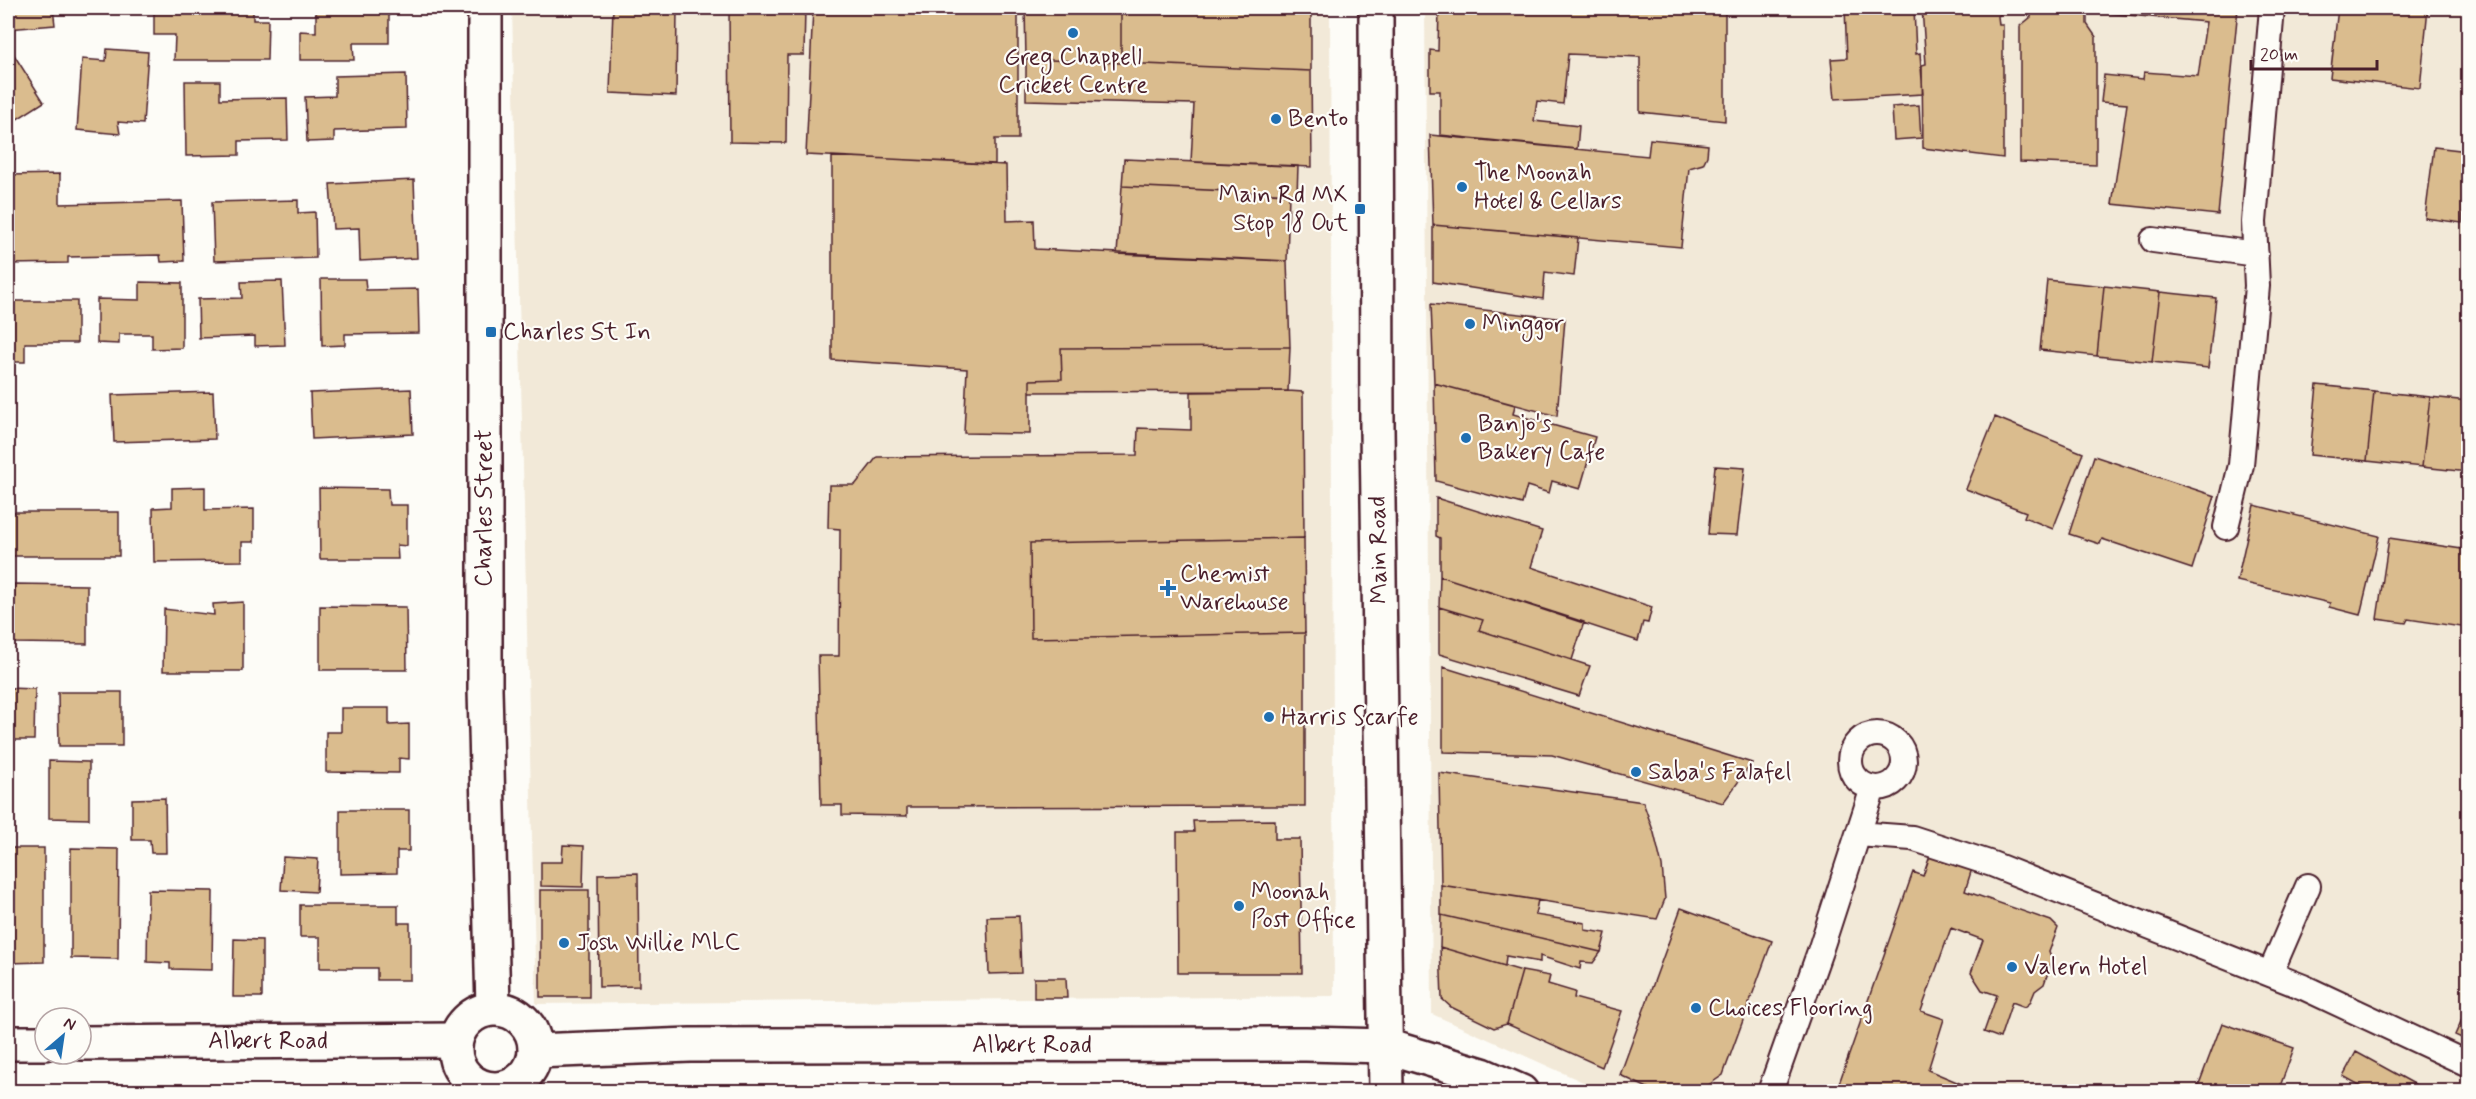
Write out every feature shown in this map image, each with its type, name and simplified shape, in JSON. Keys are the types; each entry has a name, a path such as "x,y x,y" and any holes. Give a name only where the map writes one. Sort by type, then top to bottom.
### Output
{"street":[{"name":"Charles Street","path":"485,8 485,677 493,1008"},
{"name":"Main Road","path":"1376,8 1377,428 1386,1092"},
{"path":"493,1008 506,1010 519,1016 528,1026 534,1038 536,1051 533,1063 519,1081 498,1090 485,1089 473,1083 457,1065 454,1040 468,1017 493,1008"},
{"name":"Albert Road","path":"93,1043 454,1040"},
{"path":"8,1043 33,1043"},
{"name":"Albert Road","path":"536,1051 702,1045 1306,1044 1386,1046 1482,1075 1521,1092"}],"lane":[{"path":"2226,527 2241,465 2257,286 2254,222 2271,8"},
{"path":"2153,240 2256,254"},
{"path":"1770,1092 1820,951 1873,788"},
{"path":"1858,834 1912,838 1992,864 2303,987 2469,1064"},
{"path":"2270,974 2308,886"}],"shaded area":[{"path":"512,8 1330,8 1334,996 536,1004"},
{"path":"1425,8 2468,8 2468,1091 1603,1091 1432,1014"}],"building":[{"path":"8,8 53,8 55,25 8,29"},
{"path":"154,8 253,8 253,20 268,20 267,60 174,60 175,35 154,35"},
{"path":"316,8 389,8 389,43 353,43 354,60 300,60 300,31 316,32"},
{"path":"613,8 677,8 676,96 610,93"},
{"path":"729,8 805,8 804,55 787,55 786,143 730,142"},
{"path":"813,8 1018,8 1018,139 995,139 995,164 806,155"},
{"name":"Greg Chappell Cricket Centre","path":"1025,8 1121,8 1121,63 1026,59"},
{"path":"1121,8 1311,8 1311,71 1121,63"},
{"path":"1439,8 1725,8 1725,121 1640,112 1640,57 1568,54 1563,104 1537,101 1534,121 1579,126 1577,149 1440,135 1440,91 1430,91 1430,50 1438,51"},
{"path":"1845,8 1914,8 1916,54 1920,53 1923,94 1835,99 1831,59 1847,58"},
{"path":"1922,8 2009,8 1998,16 1999,25 2003,25 2003,158 1923,148 1922,65 1926,64"},
{"path":"2032,8 2087,8 2087,24 2096,37 2096,165 2020,162 2020,26 2031,17"},
{"path":"2107,8 2238,8 2218,215 2112,204 2127,104 2101,102 2104,75 2143,79 2144,72 2198,76 2206,22 2106,13"},
{"path":"2338,8 2428,8 2420,88 2330,78"},
{"path":"8,48 44,102 8,125"},
{"path":"107,49 148,52 143,124 118,122 120,134 77,130 82,59 106,61"},
{"path":"1026,59 1311,71 1312,167 1191,162 1194,104 1026,100"},
{"path":"406,74 407,129 334,131 334,141 307,142 305,97 335,96 335,76"},
{"path":"185,81 220,81 220,99 287,98 288,140 239,141 239,155 186,156"},
{"path":"1919,105 1921,138 1894,140 1892,107"},
{"path":"1430,135 1648,156 1650,139 1708,145 1707,156 1703,164 1689,168 1681,247 1433,225"},
{"path":"2434,147 2468,151 2468,192 2465,191 2462,223 2425,218"},
{"path":"832,156 1006,165 1007,221 1034,220 1035,249 1287,261 1290,347 1061,348 1062,379 1030,380 1030,434 964,433 967,369 832,360"},
{"path":"1124,159 1298,166 1297,194 1122,186"},
{"path":"60,174 60,204 182,201 184,261 161,262 160,255 68,257 68,263 10,264 8,175"},
{"path":"414,180 417,258 360,261 359,228 333,229 330,184"},
{"path":"1122,186 1289,194 1287,261 1117,254"},
{"path":"298,200 298,213 315,212 316,258 214,261 212,202"},
{"path":"1433,225 1578,238 1574,276 1545,272 1543,299 1433,282"},
{"path":"321,279 365,279 366,290 418,289 419,333 345,334 345,345 322,346"},
{"path":"2047,280 2104,286 2097,356 2040,350"},
{"path":"282,281 285,345 255,346 255,336 199,338 198,299 242,298 241,282"},
{"path":"140,282 182,283 182,348 152,349 152,334 119,334 119,344 97,343 97,299 140,300"},
{"path":"2104,286 2160,292 2152,362 2097,356"},
{"path":"2160,292 2216,298 2208,368 2152,362"},
{"path":"8,301 77,301 77,343 25,343 25,362 8,362"},
{"path":"1431,304 1565,319 1557,416 1434,383"},
{"path":"1290,347 1288,391 1030,392 1030,380 1062,379 1061,348"},
{"path":"1434,383 1515,405 1513,414 1595,437 1580,489 1552,481 1549,493 1527,486 1522,504 1436,481"},
{"path":"2317,385 2374,391 2367,461 2310,455"},
{"path":"411,389 413,434 312,439 310,393"},
{"path":"2374,391 2430,397 2422,467 2367,461"},
{"path":"213,392 215,439 114,442 112,395"},
{"path":"1191,392 1303,392 1304,538 1030,543 1031,638 1305,633 1305,806 907,807 907,816 842,815 842,805 821,805 818,656 839,656 840,529 828,528 829,485 855,485 877,457 1137,455 1138,428 1191,430"},
{"path":"2430,397 2468,401 2468,472 2422,467"},
{"path":"1995,417 2083,453 2053,529 2024,517 2026,512 1966,489"},
{"path":"2094,456 2215,496 2192,569 2102,539 2100,544 2069,534"},
{"path":"1715,466 1745,468 1737,535 1708,534"},
{"path":"205,487 205,510 254,509 254,542 242,542 242,561 154,562 153,508 172,507 172,488"},
{"path":"319,488 388,489 389,505 407,505 407,546 397,545 398,559 320,559"},
{"path":"1436,498 1542,531 1531,567 1652,607 1648,623 1643,622 1638,641 1440,576 1440,538 1436,536"},
{"path":"2254,505 2379,536 2360,615 2329,607 2330,603 2237,581"},
{"path":"8,512 119,512 119,556 8,556"},
{"name":"Chemist Warehouse","path":"1304,538 1305,633 1031,638 1030,543"},
{"path":"2389,538 2468,550 2468,628 2408,619 2406,623 2377,619"},
{"path":"1440,576 1584,622 1572,660 1479,630 1483,620 1439,607"},
{"path":"14,584 87,585 87,644 14,643"},
{"path":"243,602 243,671 163,671 164,609 214,615 213,604"},
{"path":"320,606 406,607 407,670 320,670"},
{"path":"1439,607 1483,620 1479,630 1590,666 1579,696 1439,654"},
{"path":"1443,667 1752,763 1723,803 1552,755 1443,752"},
{"path":"8,688 35,689 34,740 8,740"},
{"path":"58,692 122,692 122,746 59,746"},
{"path":"341,708 389,708 389,725 409,724 409,759 399,758 399,773 326,772 326,732 341,732"},
{"path":"49,761 89,762 89,819 49,818"},
{"path":"1439,773 1643,802 1662,866 1665,899 1657,919 1441,885"},
{"path":"165,798 166,853 151,853 150,840 132,840 132,799"},
{"path":"340,810 409,810 409,851 397,851 397,873 340,874"},
{"name":"Moonah Post Office","path":"1275,820 1275,839 1300,839 1302,973 1178,973 1177,832 1194,832 1193,821"},
{"path":"563,845 584,846 583,887 541,886 541,862 562,862"},
{"name":"Valern Hotel","path":"1933,847 1974,862 1965,891 2051,921 2058,928 2049,952 2052,961 2044,984 2035,991 2030,1003 2025,1007 2012,1002 2000,1038 1984,1032 1997,995 1982,990 1971,973 1983,940 1951,928 1921,1011 1944,1019 1928,1070 1981,1092 1836,1092 1913,872 1923,876"},
{"path":"8,848 44,848 44,962 8,963"},
{"path":"71,848 119,849 118,959 71,958"},
{"path":"283,857 318,859 316,892 281,890"},
{"path":"638,873 639,986 599,987 598,874"},
{"path":"1441,885 1538,900 1535,915 1585,923 1585,930 1606,933 1601,952 1441,915"},
{"path":"148,890 213,891 212,970 170,969 170,963 147,962"},
{"name":"Josh Willie MLC","path":"540,890 589,890 589,997 540,997"},
{"path":"300,905 398,905 398,923 410,923 410,980 377,980 377,968 320,968 320,937 300,937"},
{"name":"Choices Flooring","path":"1681,908 1772,941 1723,1075 1698,1092 1656,1092 1620,1075"},
{"path":"1441,915 1601,952 1593,963 1581,962 1580,969 1540,956 1540,962 1506,956 1505,966 1440,947"},
{"path":"1019,916 1021,973 989,974 987,917"},
{"path":"234,939 262,940 262,997 233,997"},
{"path":"1440,947 1522,971 1507,1024 1494,1028 1451,1007 1442,999"},
{"path":"1522,971 1550,976 1548,984 1575,992 1574,998 1622,1011 1602,1067 1507,1024"},
{"path":"1034,978 1066,978 1067,998 1034,998"},
{"path":"2468,1006 2468,1041 2455,1035"},
{"path":"2222,1023 2294,1048 2278,1092 2196,1092"},
{"path":"2356,1052 2429,1092 2372,1092 2343,1076"},
{"path":"1029,1088 1029,1092 955,1092 955,1089"}],"place":[{"name":"Greg Chappell Cricket Centre","path":"1073,33"},
{"name":"Bento","path":"1276,119"},
{"name":"The Moonah Hotel & Cellars","path":"1462,187"},
{"name":"Main Rd MX Stop 18 Out","path":"1360,209"},
{"name":"Minggor","path":"1470,324"},
{"name":"Charles St In","path":"491,332"},
{"name":"Banjo's Bakery Cafe","path":"1466,438"},
{"name":"Chemist Warehouse","path":"1168,588"},
{"name":"Harris Scarfe","path":"1269,717"},
{"name":"Saba's Falafel","path":"1636,772"},
{"name":"Moonah Post Office","path":"1239,906"},
{"name":"Josh Willie MLC","path":"564,943"},
{"name":"Valern Hotel","path":"2012,967"},
{"name":"Choices Flooring","path":"1696,1008"}]}
